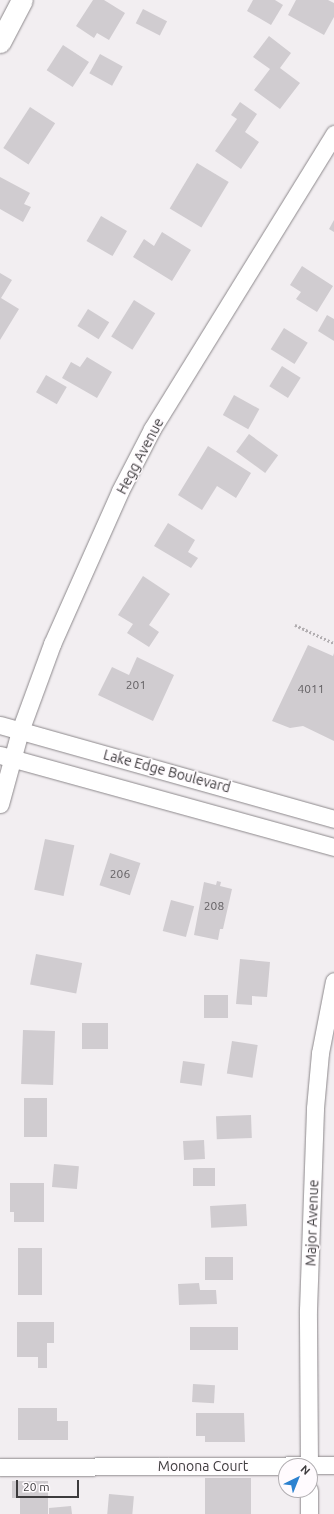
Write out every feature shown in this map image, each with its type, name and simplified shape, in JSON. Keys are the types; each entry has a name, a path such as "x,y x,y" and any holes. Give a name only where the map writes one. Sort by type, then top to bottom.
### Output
{"street":[{"path":"0,42 22,0"},
{"name":"Hegg Avenue","path":"0,804 6,757 20,731 52,644 120,491 152,429 334,134"},
{"name":"Lake Edge Boulevard","path":"0,725 334,819"},
{"name":"Lake Edge Boulevard","path":"6,757 334,847"},
{"name":"Major Avenue","path":"309,1458 308,1310 316,1108 320,1053 334,981"},
{"name":"Monona Court","path":"318,1466 334,1465"},
{"name":"Monona Court","path":"0,1467 278,1466"},
{"path":"309,1498 309,1514"}],"path":[{"path":"295,625 334,644"}],"building":[{"path":"93,0 104,0 125,13 109,40 97,33 94,38 76,26"},
{"path":"253,0 275,0 283,5 271,25 247,11"},
{"path":"296,0 328,0 334,3 334,17 324,35 288,15"},
{"path":"143,9 167,21 160,36 136,23"},
{"path":"269,36 291,53 280,68 300,83 280,109 254,90 270,69 253,57"},
{"path":"63,45 89,62 73,87 47,70"},
{"path":"100,54 123,67 112,86 89,73"},
{"path":"240,102 257,114 245,132 259,142 241,169 215,151 237,119 231,115"},
{"path":"30,107 55,123 28,164 3,148"},
{"path":"197,163 229,182 201,227 170,208"},
{"path":"0,177 30,193 24,204 31,207 23,222 0,209"},
{"path":"101,216 127,231 112,256 86,241"},
{"path":"334,220 334,232 329,229"},
{"path":"162,232 191,250 172,281 133,257 144,239 154,246"},
{"path":"302,266 333,286 317,312 296,299 301,292 290,285"},
{"path":"0,273 12,280 1,298 19,309 0,340"},
{"path":"134,300 155,313 132,350 111,336"},
{"path":"88,309 109,322 99,339 77,326"},
{"path":"327,315 334,319 334,341 318,331"},
{"path":"284,328 308,343 294,364 271,349"},
{"path":"87,357 112,372 97,398 62,378 71,362 80,367"},
{"path":"282,366 301,378 288,398 269,386"},
{"path":"46,375 67,387 57,404 36,392"},
{"path":"234,395 259,409 248,429 223,415"},
{"path":"249,434 278,455 265,473 236,452"},
{"path":"208,446 251,473 236,498 217,486 202,510 178,495"},
{"path":"168,523 195,540 188,552 198,558 191,568 154,546"},
{"path":"143,576 170,594 149,625 159,632 149,647 127,633 133,624 118,615"},
{"path":"308,645 333,656 334,653 334,741 303,726 290,728 272,721"},
{"path":"137,657 174,675 153,721 98,695 112,667 129,675"},
{"path":"45,839 74,845 64,896 34,890"},
{"path":"110,853 140,863 130,895 99,885"},
{"path":"217,881 221,882 220,886 232,889 223,929 220,929 218,940 194,935 204,882 216,885"},
{"path":"171,900 194,906 186,937 163,931"},
{"path":"36,954 82,963 76,993 30,984"},
{"path":"240,959 270,962 267,997 252,996 252,1005 236,1004"},
{"path":"204,995 228,995 228,1018 204,1018"},
{"path":"82,1023 108,1023 108,1049 82,1049"},
{"path":"23,1030 55,1031 53,1085 21,1084"},
{"path":"232,1041 258,1045 253,1078 227,1074"},
{"path":"183,1061 205,1064 202,1086 180,1083"},
{"path":"24,1098 47,1098 47,1137 24,1137"},
{"path":"251,1115 252,1138 217,1139 216,1116"},
{"path":"204,1140 205,1159 184,1160 183,1141"},
{"path":"54,1164 79,1166 77,1189 52,1187"},
{"path":"193,1168 215,1168 215,1186 193,1186"},
{"path":"10,1183 44,1183 44,1222 14,1222 14,1212 10,1212"},
{"path":"246,1204 247,1226 211,1228 210,1206"},
{"path":"18,1248 42,1248 42,1295 18,1295"},
{"path":"205,1257 233,1257 233,1280 205,1280"},
{"path":"199,1283 200,1290 216,1290 217,1304 179,1305 178,1284"},
{"path":"17,1322 54,1322 54,1343 47,1343 47,1368 38,1368 38,1357 17,1357"},
{"path":"190,1327 238,1327 238,1350 190,1350"},
{"path":"193,1384 215,1385 214,1403 192,1402"},
{"path":"18,1408 57,1408 57,1421 68,1421 68,1440 18,1440"},
{"path":"196,1413 244,1413 245,1442 205,1442 205,1436 196,1436"},
{"path":"205,1478 251,1478 251,1514 205,1514"},
{"path":"12,1481 48,1481 48,1514 20,1514 20,1498 12,1498"},
{"path":"109,1494 134,1496 132,1514 107,1514"},
{"path":"71,1506 72,1514 49,1514 49,1508"}]}
